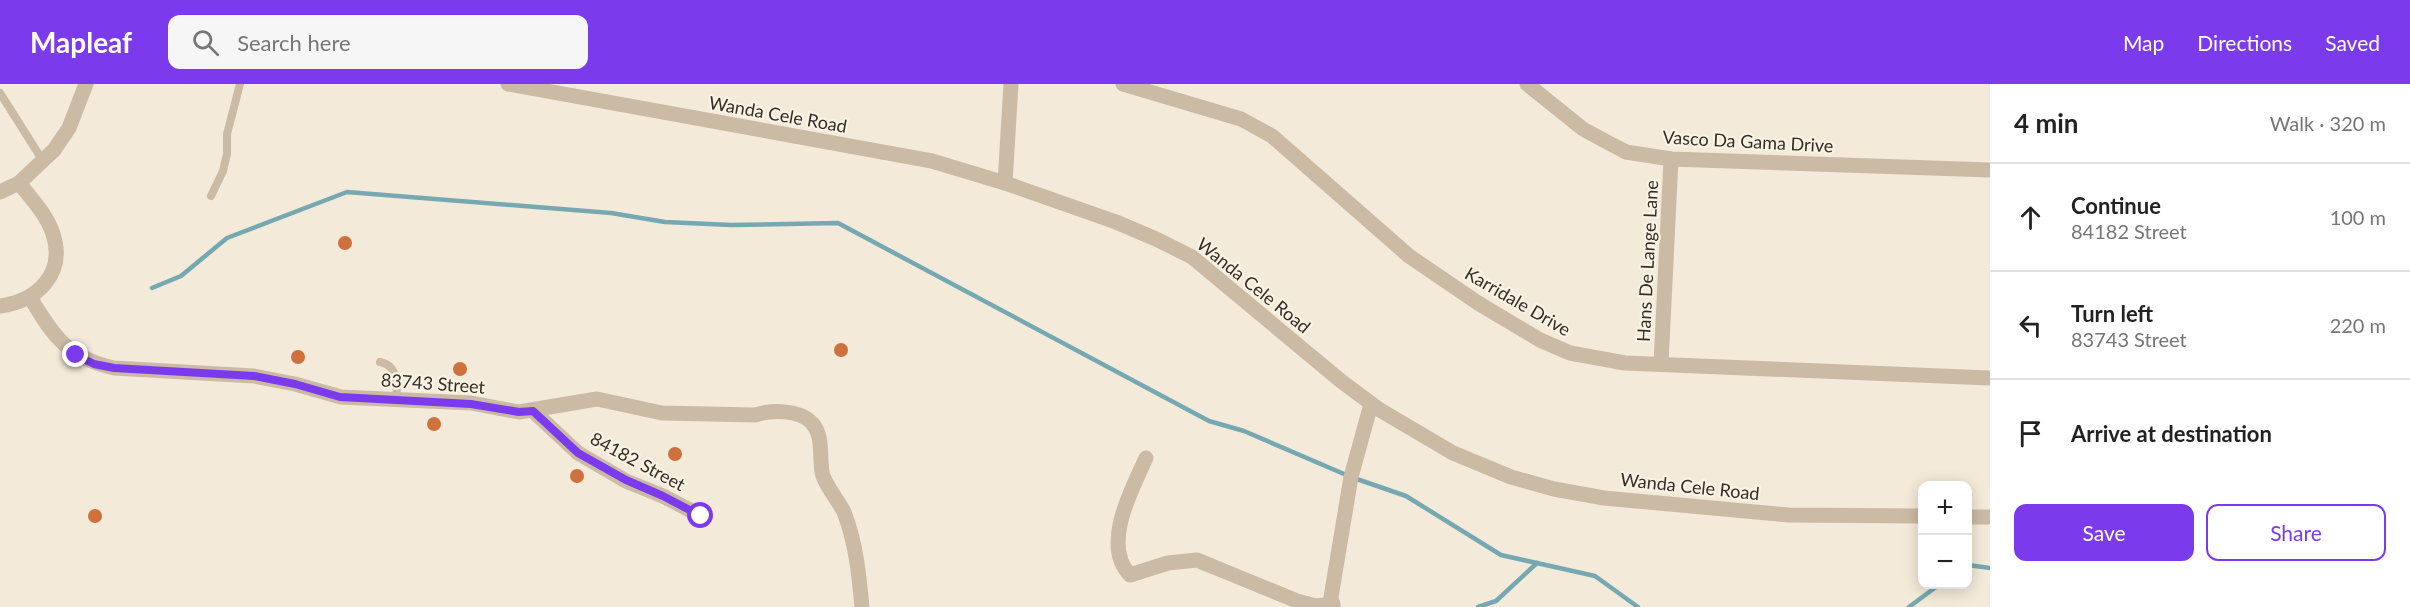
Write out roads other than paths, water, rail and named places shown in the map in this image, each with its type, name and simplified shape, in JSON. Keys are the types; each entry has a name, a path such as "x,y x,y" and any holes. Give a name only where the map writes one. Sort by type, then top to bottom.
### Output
{"street":[{"path":"0,192 19,183 54,150 69,128 86,84"},
{"name":"Wanda Cele Road","path":"508,84 932,161 1005,183 1116,222 1156,238 1192,257 1371,404 1454,453 1510,477 1554,489 1604,498 1788,515 1918,516"},
{"path":"1005,183 1011,84"},
{"name":"Karridale Drive","path":"1123,84 1241,119 1272,136 1409,256 1478,303 1540,340 1570,353 1597,360 1661,364 1990,378"},
{"name":"Vasco Da Gama Drive","path":"1527,84 1583,129 1626,152 1671,159 1990,170"},
{"name":"Hans De Lange Lane","path":"1661,364 1671,159"},
{"path":"0,306 17,303 40,290 51,274 56,256 53,234 40,209 19,183"},
{"name":"83743 Street","path":"30,297 46,324 65,347 94,364 114,368 254,376 295,384 340,397 471,404 519,412 597,399 662,413 755,415 768,411 787,413 809,420 818,434 825,481 837,499 849,529 858,565 862,607"},
{"path":"1146,458 1121,518 1118,540 1124,569 1130,575 1168,564 1197,560 1297,602 1316,606 1333,606 1332,597 1351,477 1371,404"},
{"name":"84182 Street","path":"533,411 578,453 626,480 701,516"},
{"path":"1972,517 1990,517"}],"lane":[{"path":"211,196 223,171 230,118 240,84"},
{"path":"0,93 43,161"},
{"path":"380,362 389,365 395,373 397,399"}],"waterway":[{"path":"152,288 181,276 227,238 347,192 611,213 665,222 731,225 838,223 1209,421 1244,431 1351,477 1406,496 1501,555 1595,576 1638,607"},
{"path":"1478,607 1496,601 1537,563"},
{"path":"1972,566 1990,568"},
{"path":"1909,607 1933,589"}]}
